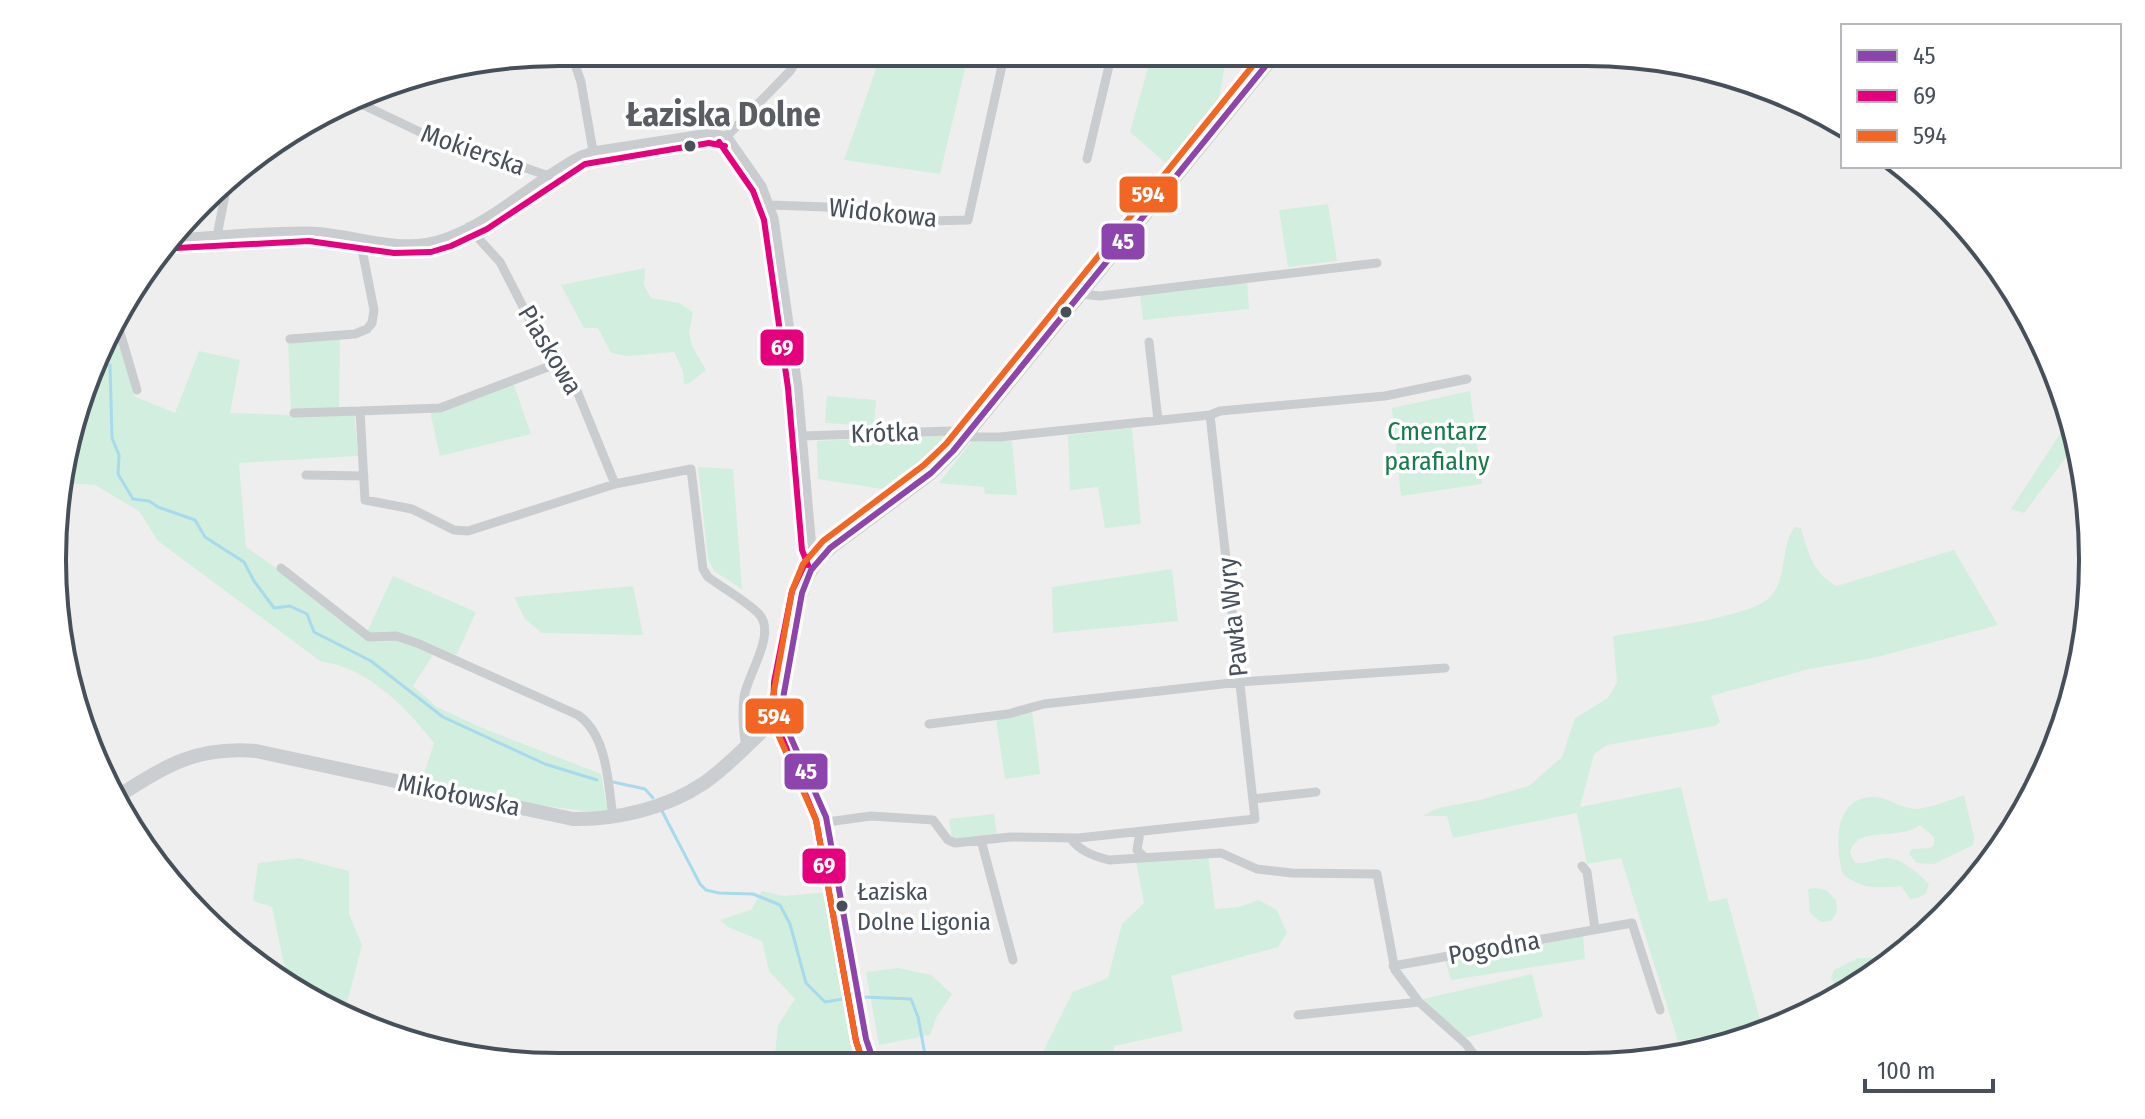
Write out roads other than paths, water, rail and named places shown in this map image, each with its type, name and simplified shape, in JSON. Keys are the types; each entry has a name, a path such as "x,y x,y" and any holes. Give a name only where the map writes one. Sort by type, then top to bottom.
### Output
{"street":[{"path":"576,66 593,151"},
{"path":"727,136 793,66"},
{"name":"Widokowa","path":"770,205 826,207 928,221 968,220 1002,66"},
{"path":"1087,159 1109,66"},
{"path":"871,1053 860,1010 827,822 783,715 782,693 802,593 817,561 830,548 931,473 967,434 1265,66"},
{"name":"Mokierska","path":"366,106 422,133 549,176"},
{"path":"185,238 312,231 388,244 423,243 445,238 468,227 570,160 593,151 709,133 727,136 762,186 770,205 795,362 812,549 817,561"},
{"path":"217,236 225,197"},
{"name":"Piaskowa","path":"468,227 500,262 553,365 575,386 615,484"},
{"path":"290,339 355,334 372,323 374,310 360,239"},
{"path":"1081,294 1100,296 1377,263"},
{"path":"121,334 137,390"},
{"path":"1149,342 1158,420"},
{"path":"294,413 440,408 553,365"},
{"name":"Krótka","path":"802,436 950,431 982,438 1020,436 1210,415 1220,411 1385,396 1467,379"},
{"path":"360,411 365,500 412,509 454,530 468,531 615,484 691,469 703,569 708,577 761,615 764,627 764,639 744,693 742,725 746,747"},
{"name":"Pawła Wyry","path":"1140,832 1255,819 1210,415"},
{"path":"306,475 364,476"},
{"path":"281,568 369,637 396,636 417,643 590,723 600,744 613,818"},
{"path":"929,724 1008,714 1044,704 1240,682 1445,668"},
{"name":"Mikołowska","path":"125,793 189,756 217,750 237,750 256,751 573,819 613,818 683,794 704,783 783,715"},
{"path":"1253,799 1316,792"},
{"path":"827,822 871,816 933,820 948,840 955,843 1010,837 1073,842 1140,832 1137,850 1144,857"},
{"path":"981,840 1013,960"},
{"path":"1073,842 1093,856 1109,860 1221,853 1257,869 1292,873 1377,874 1393,966 1419,1002 1473,1053"},
{"path":"1582,866 1587,872 1595,929"},
{"name":"Pogodna","path":"1393,966 1632,923 1660,1010"},
{"path":"1298,1015 1419,1002"}],"waterway":[{"path":"110,365 112,438 119,455 118,474 133,499 149,501 195,520 205,537 244,562 274,608 290,606 307,614 314,632 371,661 443,717 545,764 597,780"},
{"path":"613,782 645,789 653,798"},
{"path":"662,811 706,890 753,894 780,905 790,924 806,983 825,1002 855,997"},
{"path":"863,997 911,999 925,1053"}],"place":[{"name":"Łaziska Dolne Ligonia","path":"842,906"}],"district":[{"name":"Łaziska Dolne","path":"723,114"}],"park label":[{"name":"Cmentarz parafialny","path":"1437,446"}]}
